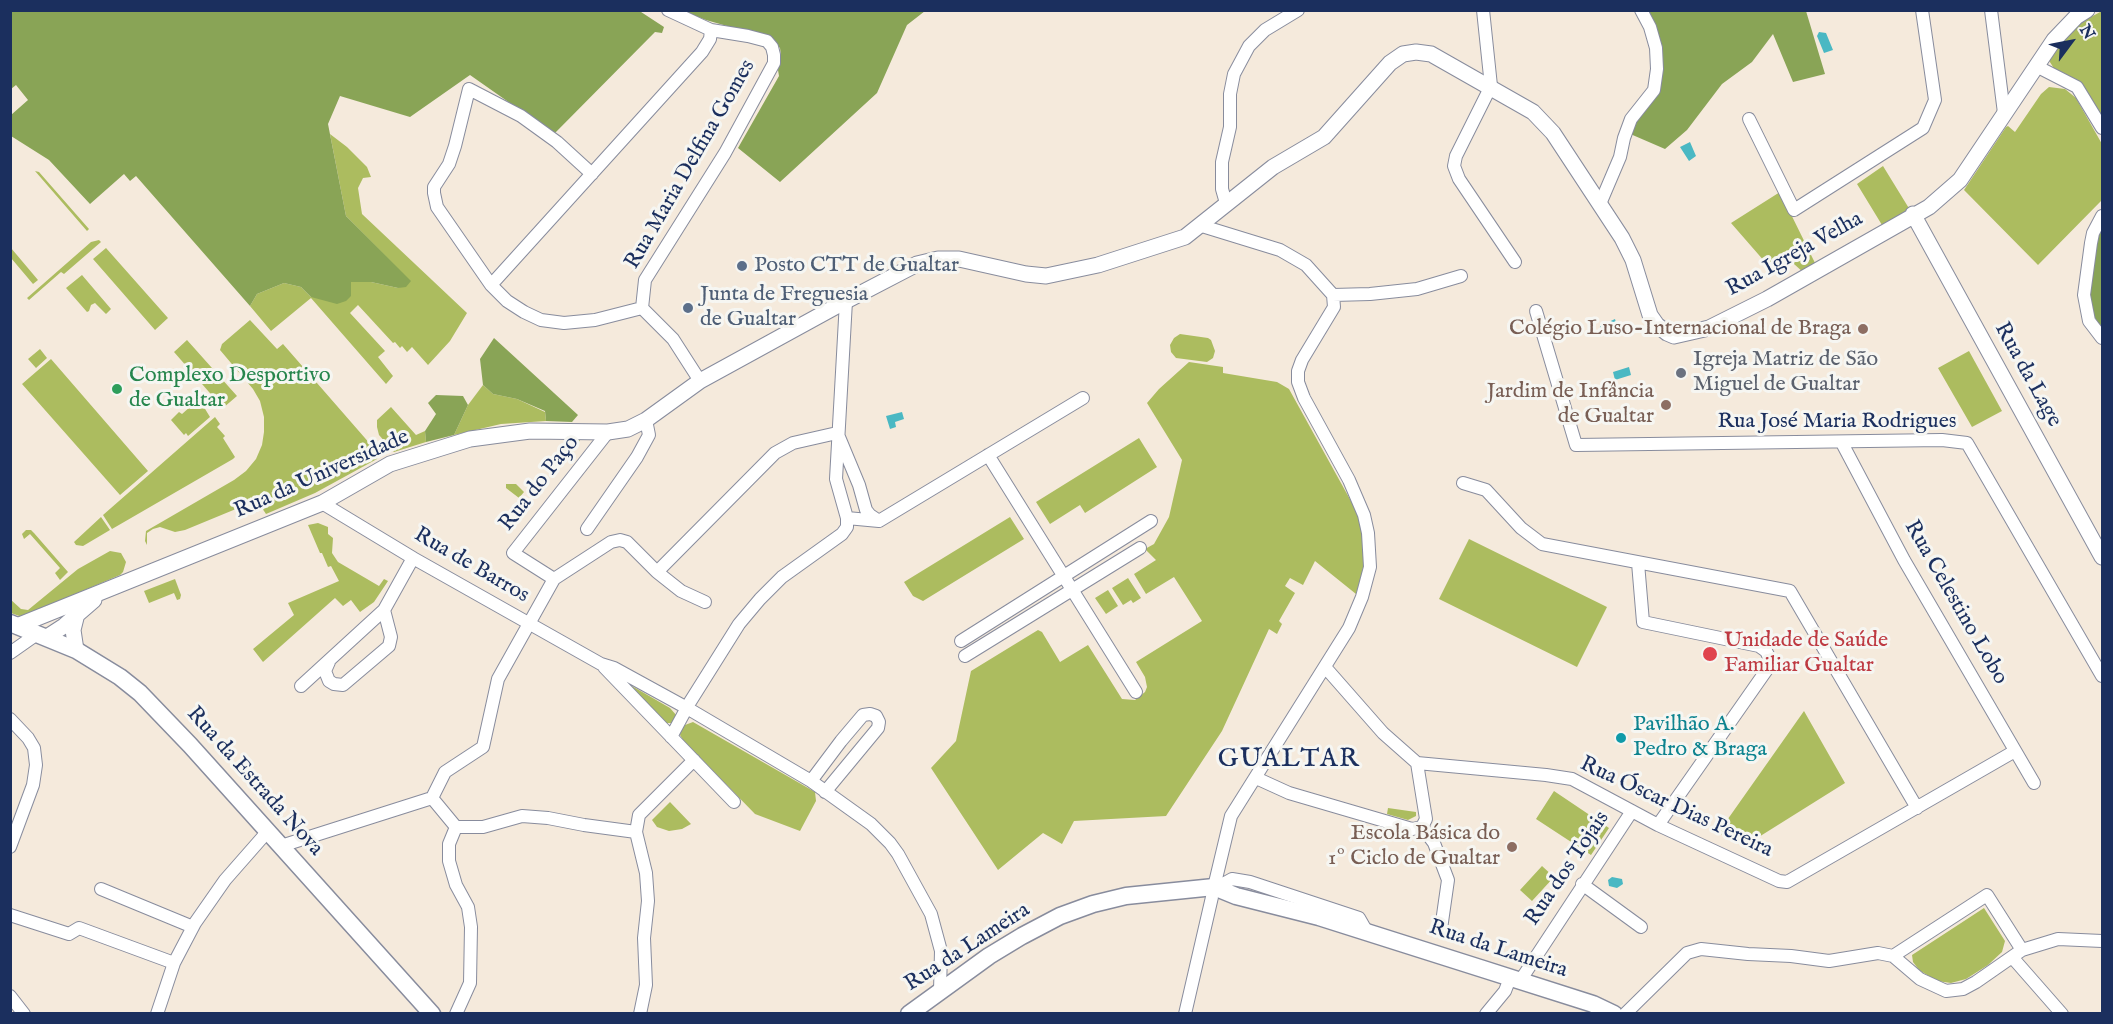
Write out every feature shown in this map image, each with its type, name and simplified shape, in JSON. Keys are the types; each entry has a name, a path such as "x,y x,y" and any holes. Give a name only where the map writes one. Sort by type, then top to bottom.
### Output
{"main road":[{"name":"Rua da Estrada Nova","path":"14,624 76,650 120,677 140,693 190,745 432,1014"},
{"name":"Rua da Lameira","path":"909,1014 1022,936 1060,916 1093,904 1126,896 1191,891 1236,896 1298,911 1593,1004 1614,1014"}],"street":[{"name":"Rua Maria Delfina Gomes","path":"642,308 645,280 725,153 774,63 772,47 766,41 711,30 668,10"},
{"path":"1226,203 1222,189 1222,162 1230,127 1230,94 1234,74 1249,46 1265,30 1298,10"},
{"path":"1483,10 1491,86 1456,156 1454,166 1459,179 1515,262"},
{"path":"1600,204 1620,157 1631,119 1654,90 1657,69 1656,48 1650,27 1641,10"},
{"path":"1749,119 1794,210 1923,128 1935,100 1922,10"},
{"path":"1991,10 2004,113"},
{"name":"Rua Igreja Velha","path":"1622,238 1632,260 1650,315 1662,329 1674,336 1709,328 1767,299 1913,214 1929,207 1960,180 2036,66 2065,27 2087,10"},
{"path":"491,285 702,52 710,39 711,30"},
{"name":"Rua da Universidade","path":"14,624 71,610 90,602 111,589 322,503 390,464 470,439 530,430 608,432 628,429 646,420 700,381 917,264 938,259 959,259 1026,274 1047,276 1098,264 1185,237 1202,226 1226,203 1273,167 1324,137 1390,63 1403,54 1416,52 1431,54 1491,86 1533,112 1553,133 1622,238"},
{"path":"2036,66 2077,87 2103,128"},
{"path":"592,174 557,142 521,117 469,89 449,164 434,186 434,193 437,207 491,285 507,301 541,320 564,323 595,320 642,308 673,339 700,381"},
{"name":"Rua da Lage","path":"1913,214 2103,557"},
{"path":"2103,216 2093,233 2084,296 2089,321 2103,338"},
{"path":"1185,1014 1229,822 1234,810 1348,628 1362,597 1371,567 1364,514 1298,382 1298,370 1302,360 1334,307 1333,295 1306,266 1280,250 1202,226"},
{"path":"1333,295 1417,289 1461,276"},
{"path":"671,737 739,624 782,578 842,534 847,527 847,518 836,479 846,301"},
{"name":"Rua José Maria Rodrigues","path":"1536,311 1576,445 1942,440 1967,443 2103,676"},
{"path":"847,518 879,521 1083,398"},
{"path":"587,529 637,457 649,435 646,420"},
{"name":"Rua do Paço","path":"554,579 513,553 608,432"},
{"path":"837,433 859,485 866,510 879,521"},
{"path":"657,572 775,453 793,443 837,433"},
{"name":"Rua Celestino Lobo","path":"1842,443 1904,560 2034,783"},
{"path":"988,455 1136,692"},
{"path":"1463,483 1486,490 1521,528 1542,544 1790,591 1917,808"},
{"name":"Rua de Barros","path":"322,503 413,558 601,664"},
{"path":"961,641 1151,521"},
{"path":"281,846 432,798 445,771 483,747 498,679 554,579 611,542 620,540 627,542 657,572 681,591 705,602"},
{"path":"965,656 1140,548"},
{"path":"301,686 384,610 413,558"},
{"path":"1638,563 1643,622 1759,646 1766,651 1770,659 1768,668 1658,825"},
{"path":"71,610 76,650"},
{"name":"Rua da Universidade","path":"42,635 54,621 71,610"},
{"path":"329,661 325,671 328,681 343,685 389,646 391,637 384,610"},
{"path":"10,653 42,635"},
{"path":"601,664 614,668 687,708 808,780 871,824 890,843 923,897 931,914 941,951 956,980"},
{"path":"601,664 734,802"},
{"path":"1325,667 1348,696 1383,733 1417,763 1426,819 1422,827"},
{"path":"808,780 864,715 876,716 879,728 825,792"},
{"path":"10,719 34,748 36,765 33,785 10,848"},
{"name":"Rua Óscar Dias Pereira","path":"1417,763 1572,779 1658,825 1779,881 1787,882 2015,751"},
{"path":"640,1014 646,986 644,938 648,901 646,873 636,832 639,815 694,760"},
{"path":"1256,778 1289,793 1390,824 1412,829 1422,827"},
{"path":"432,798 456,826 483,827 522,816 636,832"},
{"name":"Rua dos Tojais","path":"1486,1014 1515,980 1632,811"},
{"path":"456,826 449,844 449,861 456,885 468,908 471,927 470,983 456,1014"},
{"path":"1422,827 1434,843 1448,880 1441,929"},
{"path":"157,1014 174,963 193,927 225,880 268,831"},
{"name":"Rua da Lameira","path":"1214,892 1232,879 1250,882 1359,918 1367,932"},
{"path":"1582,884 1641,927"},
{"path":"101,889 193,927"},
{"path":"1893,956 1987,895 2017,954 2062,1014"},
{"path":"10,915 69,934 79,928 174,963"},
{"path":"1625,1014 1688,953 1701,949 1829,961 1878,953 1893,956 1920,979 1946,991 1963,988 1976,982 2017,954 2058,939 2103,941"},
{"path":"940,991 941,951"},
{"path":"10,996 24,1014"}],"green space":[{"path":"638,10 664,27 662,33 655,32 554,134 470,75 410,117 340,96 328,124 346,216 411,281 406,287 398,288 371,282 351,282 351,296 346,301 337,304 311,297 301,287 284,283 257,294 250,306 136,176 130,181 124,174 90,204 49,160 11,136 11,115 28,100 16,85 11,89 11,11"},
{"path":"683,11 925,11 907,25 877,93 780,182 738,148 779,76 780,48 762,36"},
{"path":"1645,11 1806,11 1825,74 1793,82 1773,34 1752,62 1722,84 1687,130 1665,149 1628,133 1659,89"},
{"path":"2102,11 2102,120 2055,70 2048,59 2076,25"},
{"path":"2049,87 2065,89 2076,98 2102,144 2102,200 2038,265 1964,190 2006,127 2008,126 2015,132 2041,94"},
{"path":"330,134 367,167 371,177 363,178 358,188 362,214 467,313 450,341 428,365 412,347 407,352 402,346 400,348 395,342 393,343 358,305 350,313 385,351 378,357 393,376 386,384 311,298 271,331 250,306 257,294 284,283 301,287 311,297 351,282 371,282 398,288 410,281 346,216"},
{"path":"1883,166 1910,210 1882,225 1857,184"},
{"path":"35,171 39,172 89,229 87,231"},
{"path":"1780,192 1816,265 1804,273 1784,255 1780,262 1765,262 1731,223"},
{"path":"2102,224 2102,331 2092,312 2090,293 2094,246"},
{"path":"99,240 101,242 64,274 61,272 29,300 27,298 91,242"},
{"path":"11,248 38,280 33,284 11,258"},
{"path":"106,248 168,318 155,330 93,259"},
{"path":"82,275 111,309 106,314 95,303 87,312 66,288"},
{"path":"250,320 277,349 283,344 378,453 377,459 315,493 266,514 260,505 255,503 185,530 175,532 160,527 153,529 147,533 147,545 146,531 234,480 256,459 264,432 264,417 260,401 253,389 220,350 222,344"},
{"path":"1180,334 1211,340 1215,351 1213,358 1207,362 1176,358 1171,352 1170,345"},
{"path":"494,338 578,415 572,422 546,421 545,411 517,399 493,394 483,385 480,359"},
{"path":"187,340 237,396 223,408 174,352"},
{"path":"40,349 47,358 36,368 28,359"},
{"path":"1969,351 2002,411 1972,427 1938,368"},
{"path":"51,359 148,471 120,495 22,384"},
{"path":"1189,362 1223,367 1223,373 1277,382 1289,389 1357,512 1363,539 1363,568 1356,594 1315,561 1303,585 1290,578 1285,586 1295,593 1279,621 1282,624 1277,634 1269,629 1222,731 1166,816 1074,821 1062,844 1043,833 998,870 931,768 956,741 971,671 1038,630 1042,632 1060,662 1088,645 1122,699 1135,700 1145,692 1147,687 1145,677 1136,662 1202,621 1174,577 1146,594 1134,574 1156,560 1145,549 1154,544 1169,517 1182,460 1147,403"},
{"path":"483,385 493,394 517,399 545,412 546,421 501,424 454,435 468,405"},
{"path":"436,395 463,396 468,405 454,435 426,442 425,431 436,414 428,403"},
{"path":"199,399 210,417 188,436 186,433 184,435 171,420 179,412 182,414"},
{"path":"391,407 416,435 425,431 426,442 394,452 379,435 377,427 377,420"},
{"path":"215,417 220,424 217,427 225,436 223,438 235,457 112,529 103,515"},
{"path":"1139,438 1157,467 1085,513 1080,505 1050,524 1036,502"},
{"path":"570,439 580,440 569,458 561,451"},
{"path":"506,484 516,484 524,492 519,498 506,488"},
{"path":"101,517 110,530 83,546 76,545 74,542"},
{"path":"1010,517 1024,539 923,601 913,596 904,582"},
{"path":"318,523 328,527 328,534 333,538 332,553 338,562 379,586 384,579 388,581 374,602 360,612 351,600 343,606 335,598 263,662 253,649 294,615 288,603 339,581 331,566 328,567 320,553 308,525"},
{"path":"26,530 34,533 68,572 60,580 55,573 60,568 30,534 24,539 22,534"},
{"path":"1469,539 1607,607 1577,667 1439,599"},
{"path":"110,551 121,553 126,562 120,575 22,617 11,613 10,599 21,609 28,610 78,569"},
{"path":"1128,578 1141,598 1123,605 1112,588"},
{"path":"175,579 181,595 180,599 177,600 174,593 149,603 144,591"},
{"path":"1108,590 1118,606 1106,614 1095,598"},
{"path":"625,682 670,708 677,716 675,720 665,723"},
{"path":"1804,711 1845,783 1746,845 1718,833"},
{"path":"693,722 815,792 816,801 800,831 755,814 683,740 680,735 681,729"},
{"path":"1554,791 1609,828 1591,855 1536,819"},
{"path":"670,802 691,824 682,829 669,831 657,827 652,820"},
{"path":"1388,808 1416,812 1416,816 1408,820 1387,814"},
{"path":"1542,866 1554,877 1532,901 1520,890"},
{"path":"1984,908 2005,941 2002,952 1988,965 1966,979 1951,983 1937,981 1919,970 1913,962 1912,955"}],"water":[{"path":"1819,32 1826,33 1833,50 1824,53 1817,36"},
{"path":"1690,142 1696,156 1689,161 1680,147"},
{"path":"1615,319 1618,330 1604,336 1600,326"},
{"path":"1629,367 1631,375 1615,380 1613,372"},
{"path":"902,412 904,419 895,422 896,427 890,429 886,416"},
{"path":"1612,877 1622,879 1623,884 1617,888 1609,886 1608,880"}],"place":[{"name":"Posto CTT de Gualtar","path":"742,266"},
{"name":"Junta de Freguesia de Gualtar","path":"688,308"},
{"name":"Colégio Luso-Internacional de Braga","path":"1863,329"},
{"name":"Igreja Matriz de São Miguel de Gualtar","path":"1681,373"},
{"name":"Complexo Desportivo de Gualtar","path":"117,389"},
{"name":"Jardim de Infância de Gualtar","path":"1666,405"},
{"name":"Unidade de Saúde Familiar Gualtar","path":"1710,654"},
{"name":"Pavilhão A. Pedro & Braga","path":"1621,738"},
{"name":"Escola Básica do 1º Ciclo de Gualtar","path":"1512,847"}],"district":[{"name":"GUALTAR","path":"1289,761"}]}
